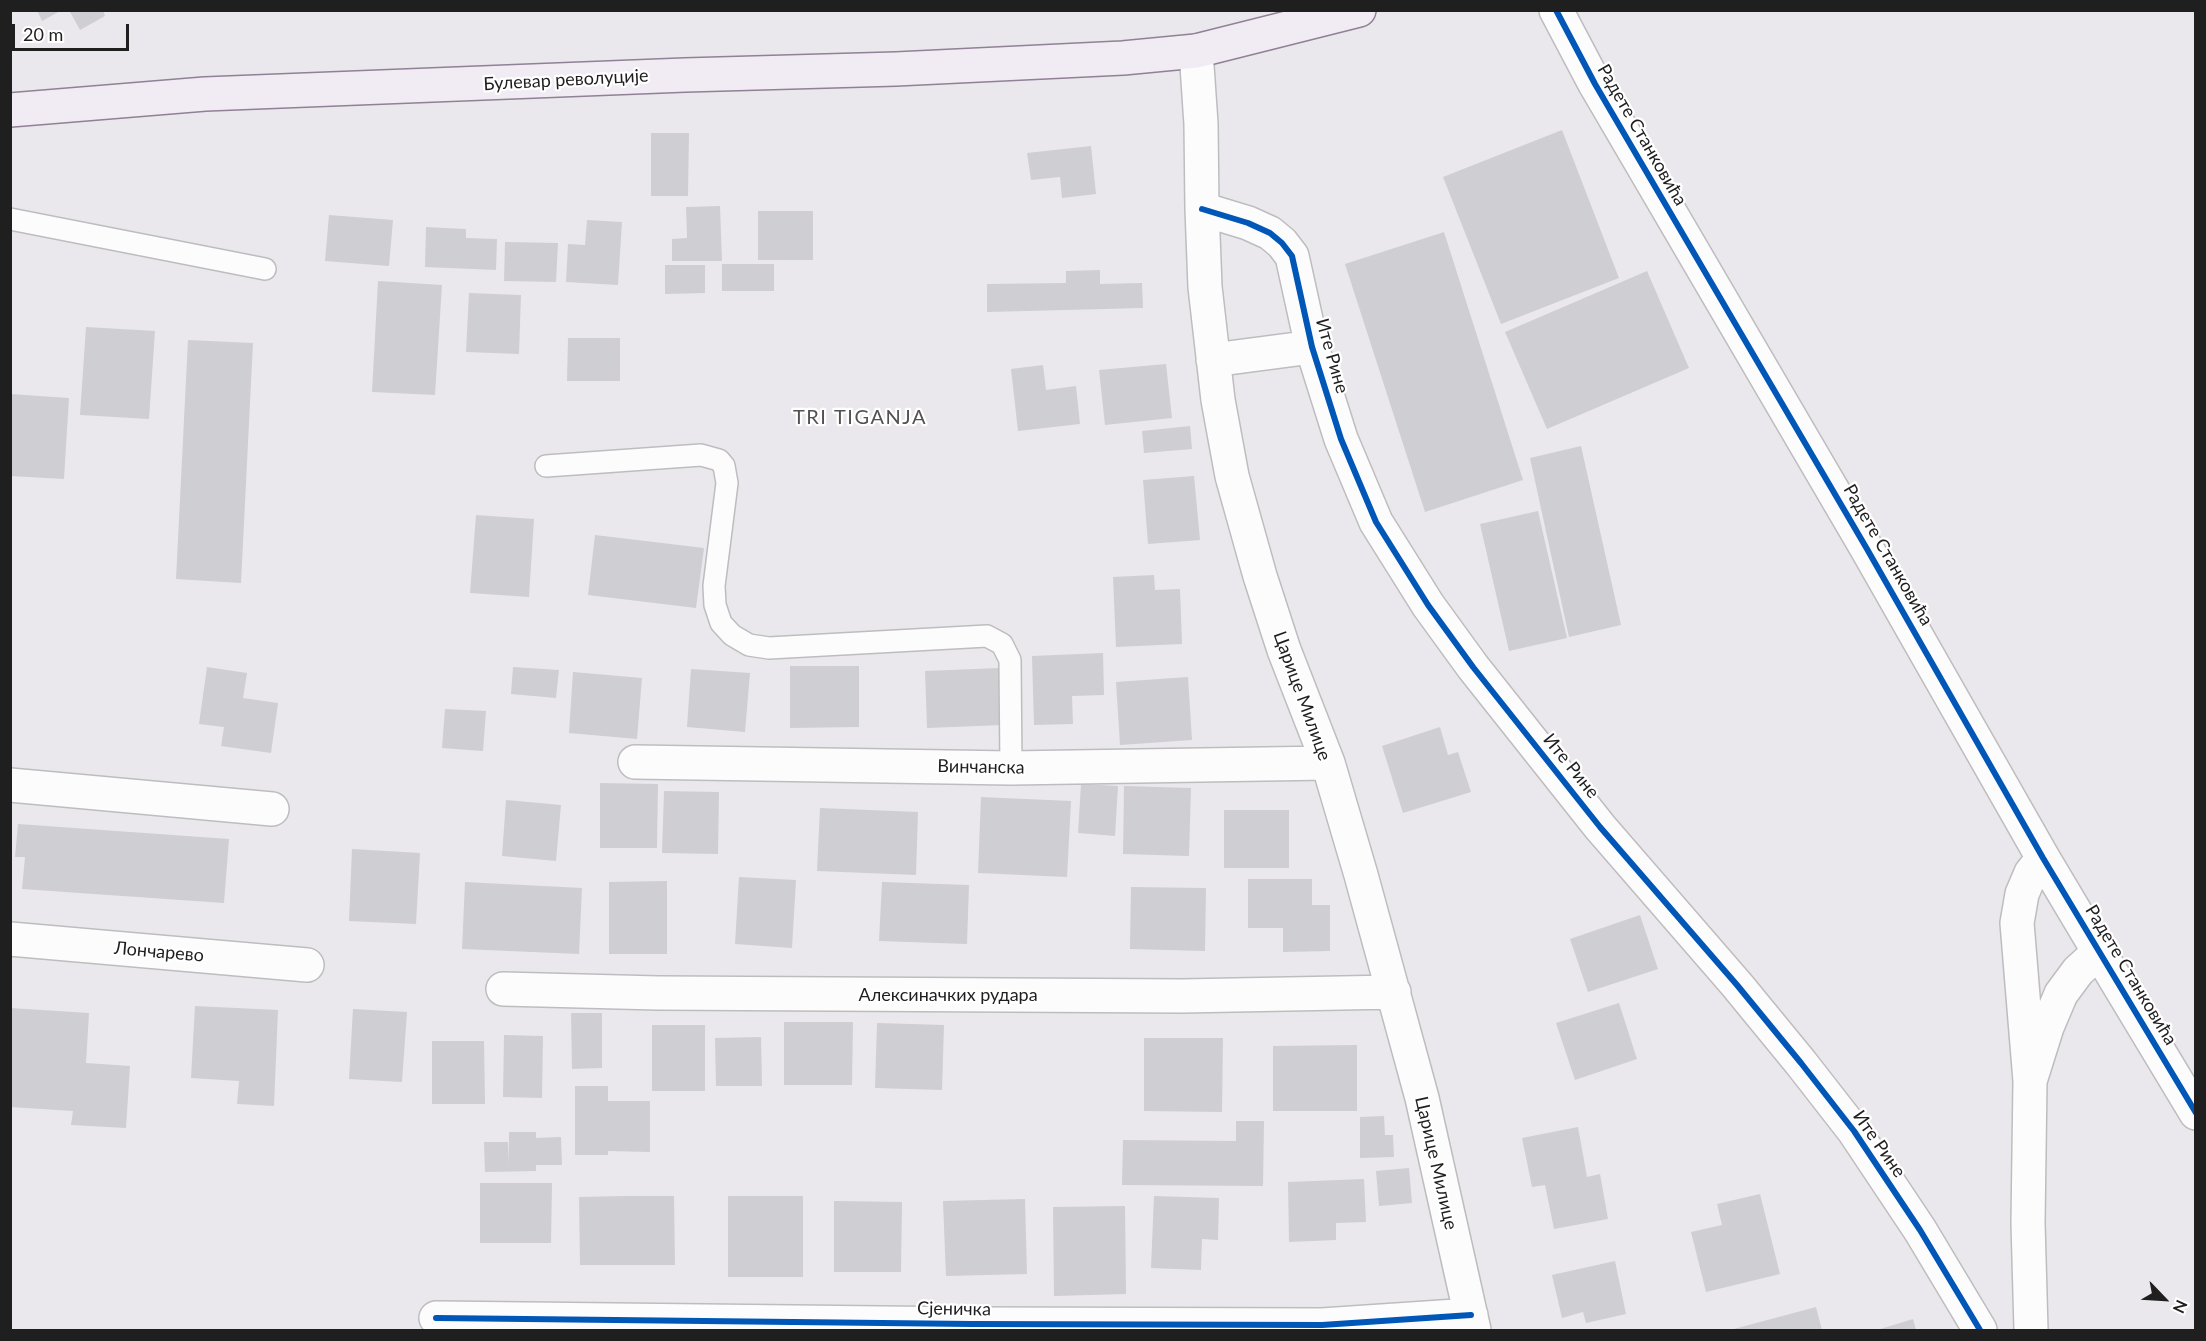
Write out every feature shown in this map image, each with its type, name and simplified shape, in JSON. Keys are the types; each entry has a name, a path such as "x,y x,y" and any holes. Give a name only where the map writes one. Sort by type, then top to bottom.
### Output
{"main road":[{"name":"Булевар револуције","path":"10,110 205,94 697,74 896,69 1123,58 1196,51 1320,16 1359,10"}],"street":[{"name":"Радете Станковића","path":"1556,10 1595,84 1867,549 2043,858 2196,1113"},
{"name":"Царице Милице","path":"1196,51 1201,124 1205,287 1213,360 1232,476 1260,576 1284,650 1328,763 1394,992 1422,1098 1473,1323"},
{"name":"Ите Рине","path":"1202,209 1248,223 1270,233 1292,256 1312,347 1341,439 1372,513 1428,605 1473,667 1600,826 1737,984 1840,1114 1920,1230 1980,1330"},
{"path":"1213,360 1312,347"},
{"name":"Винчанска","path":"635,762 1011,768 1328,763"},
{"path":"10,785 272,809"},
{"path":"2031,1330 2028,1223 2030,1081 2017,923 2022,894 2031,873 2043,858"},
{"name":"Лончарево","path":"10,939 307,965"},
{"path":"2030,1081 2047,1027 2061,994 2078,970 2099,952"},
{"name":"Алексиначких рудара","path":"503,990 1170,996 1394,992"},
{"name":"Сјеничка","path":"436,1318 1322,1326 1473,1323"}],"lane":[{"path":"10,219 265,269"},
{"path":"546,466 701,455 719,460 724,466 728,483 714,586 721,623 732,635 749,645 769,648 987,636 1002,644 1010,660 1011,768"}],"building":[{"path":"37,10 62,10 42,21"},
{"path":"69,10 103,10 105,16 80,30"},
{"path":"1562,130 1619,278 1501,324 1443,177"},
{"path":"651,133 689,133 688,196 651,196"},
{"path":"1091,146 1096,194 1062,198 1060,177 1031,180 1027,153"},
{"path":"720,206 722,261 672,261 672,239 687,238 686,207"},
{"path":"758,211 813,211 813,260 758,260"},
{"path":"329,215 393,220 389,266 325,261"},
{"path":"587,220 622,222 618,285 566,282 568,244 585,245"},
{"path":"426,227 466,229 466,238 497,239 496,270 425,267"},
{"path":"1444,232 1523,480 1425,512 1345,264"},
{"path":"505,242 558,243 556,282 504,281"},
{"path":"722,264 774,264 774,291 722,291"},
{"path":"665,265 705,265 705,293 665,294"},
{"path":"1100,270 1100,284 1142,283 1143,308 987,312 987,284 1066,283 1066,271"},
{"path":"1647,271 1689,368 1547,429 1505,332"},
{"path":"378,281 442,285 435,395 372,392"},
{"path":"469,293 521,295 519,354 466,352"},
{"path":"86,327 155,331 149,419 80,415"},
{"path":"568,338 620,338 620,381 567,381"},
{"path":"188,340 253,343 241,583 176,579"},
{"path":"1166,364 1172,418 1105,425 1099,370"},
{"path":"1043,365 1046,390 1076,386 1080,424 1018,431 1011,369"},
{"path":"10,394 69,398 64,479 10,476"},
{"path":"1190,426 1192,449 1144,453 1142,431"},
{"path":"1581,446 1621,625 1569,637 1530,458"},
{"path":"1194,476 1200,540 1148,544 1143,480"},
{"path":"1538,511 1567,638 1509,651 1480,524"},
{"path":"476,515 534,519 529,597 470,593"},
{"path":"595,535 704,548 696,608 588,595"},
{"path":"1154,575 1155,590 1180,589 1182,644 1116,647 1113,577"},
{"path":"1103,653 1104,695 1072,696 1073,724 1034,725 1032,656"},
{"path":"790,666 859,666 859,727 790,728"},
{"path":"207,667 247,673 243,698 278,703 271,753 221,746 224,727 199,724"},
{"path":"513,667 559,670 556,698 511,694"},
{"path":"999,668 1002,725 927,728 925,671"},
{"path":"691,669 750,673 745,732 687,727"},
{"path":"573,672 642,678 637,739 569,733"},
{"path":"1188,677 1192,740 1120,745 1116,682"},
{"path":"445,709 486,711 483,751 442,748"},
{"path":"1440,727 1448,755 1458,752 1471,792 1403,813 1382,746"},
{"path":"600,783 658,784 657,848 600,848"},
{"path":"1081,784 1118,786 1115,836 1078,833"},
{"path":"1124,786 1191,788 1189,856 1123,854"},
{"path":"664,791 719,792 718,854 662,853"},
{"path":"981,797 1071,801 1067,877 978,873"},
{"path":"506,800 561,805 556,861 502,856"},
{"path":"820,808 918,812 916,875 817,871"},
{"path":"1224,810 1289,810 1289,868 1224,868"},
{"path":"18,824 229,839 224,903 22,889 25,857 15,857"},
{"path":"352,849 420,853 416,924 349,921"},
{"path":"739,877 796,880 792,948 735,944"},
{"path":"1248,879 1312,879 1312,905 1330,905 1330,951 1283,952 1283,928 1248,928"},
{"path":"667,881 667,954 609,954 609,882"},
{"path":"465,882 582,888 579,954 462,949"},
{"path":"882,882 969,885 967,944 879,941"},
{"path":"1131,887 1206,888 1205,951 1130,949"},
{"path":"1640,915 1658,969 1588,992 1570,939"},
{"path":"1619,1003 1637,1059 1575,1080 1556,1023"},
{"path":"195,1006 278,1010 274,1106 237,1104 239,1081 191,1078"},
{"path":"10,1008 89,1013 86,1063 130,1066 126,1128 71,1125 73,1111 10,1107"},
{"path":"353,1009 407,1012 402,1082 349,1079"},
{"path":"571,1013 602,1013 602,1068 572,1069"},
{"path":"784,1022 853,1022 852,1085 784,1085"},
{"path":"877,1023 944,1025 942,1090 875,1088"},
{"path":"652,1025 705,1025 705,1091 652,1091"},
{"path":"504,1035 543,1036 542,1098 503,1097"},
{"path":"761,1037 762,1086 716,1086 715,1038"},
{"path":"1144,1038 1223,1038 1222,1112 1144,1111"},
{"path":"432,1041 484,1041 485,1104 432,1104"},
{"path":"1357,1045 1357,1111 1273,1111 1273,1046"},
{"path":"575,1086 608,1086 608,1101 650,1101 650,1152 608,1151 608,1155 575,1155"},
{"path":"1384,1116 1385,1135 1393,1135 1394,1157 1360,1158 1360,1117"},
{"path":"1236,1121 1264,1121 1263,1186 1122,1185 1123,1140 1236,1141"},
{"path":"1578,1127 1587,1177 1600,1174 1608,1219 1554,1229 1545,1185 1532,1187 1522,1138"},
{"path":"509,1132 536,1132 536,1138 561,1137 562,1165 536,1165 536,1171 485,1172 484,1142 508,1142 509,1164"},
{"path":"1409,1168 1412,1203 1379,1206 1376,1171"},
{"path":"1364,1179 1366,1222 1336,1223 1336,1240 1289,1242 1288,1182"},
{"path":"480,1183 552,1183 551,1243 480,1243"},
{"path":"1760,1194 1780,1274 1706,1292 1691,1232 1722,1225 1717,1204"},
{"path":"674,1196 675,1265 580,1265 579,1197"},
{"path":"728,1196 803,1196 803,1277 728,1277"},
{"path":"1154,1196 1219,1198 1218,1240 1202,1239 1201,1270 1151,1268"},
{"path":"1025,1199 1027,1274 946,1276 943,1201"},
{"path":"834,1201 902,1202 901,1272 834,1272"},
{"path":"1125,1206 1126,1294 1054,1296 1053,1207"},
{"path":"1615,1261 1626,1314 1586,1323 1583,1312 1562,1318 1552,1275"},
{"path":"1816,1307 1822,1330 1730,1330"},
{"path":"1913,1319 1916,1330 1877,1330"}],"cycle path":[{"path":"1556,10 1595,84 1867,549 2043,858 2196,1113"},
{"path":"1202,209 1248,223 1270,233 1292,256 1312,347 1341,439 1376,522 1428,605 1473,667 1600,827 1737,985 1854,1131 1920,1230 1980,1330"},
{"path":"436,1318 1322,1325 1471,1315"}],"district":[{"name":"TRI TIGANJA","path":"860,418"}]}
